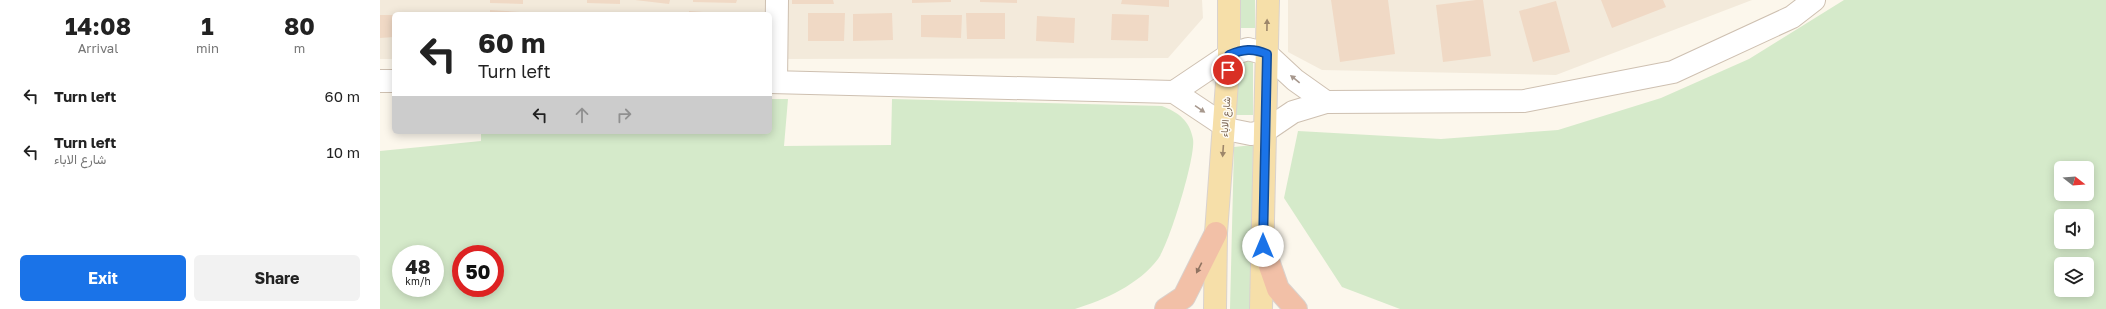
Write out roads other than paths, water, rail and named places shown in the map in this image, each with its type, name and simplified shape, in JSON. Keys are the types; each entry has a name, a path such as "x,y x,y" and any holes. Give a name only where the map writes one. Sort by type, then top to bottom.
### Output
{"highway":[{"path":"1166,309 1184,297 1216,233"},
{"path":"1263,246 1278,289 1296,309"}],"main road":[{"name":"شارع الاباء","path":"1215,309 1216,233 1229,55 1229,0"},
{"path":"1262,309 1268,0"}],"street":[{"path":"777,0 773,82 1174,92 1225,126 1244,134 1265,131 1293,112 1326,102 1524,101 1673,72 1792,17 1814,0"},
{"path":"1174,92 1229,55 1248,49 1267,54 1295,80 1326,102"},
{"path":"380,81 392,81"}]}
